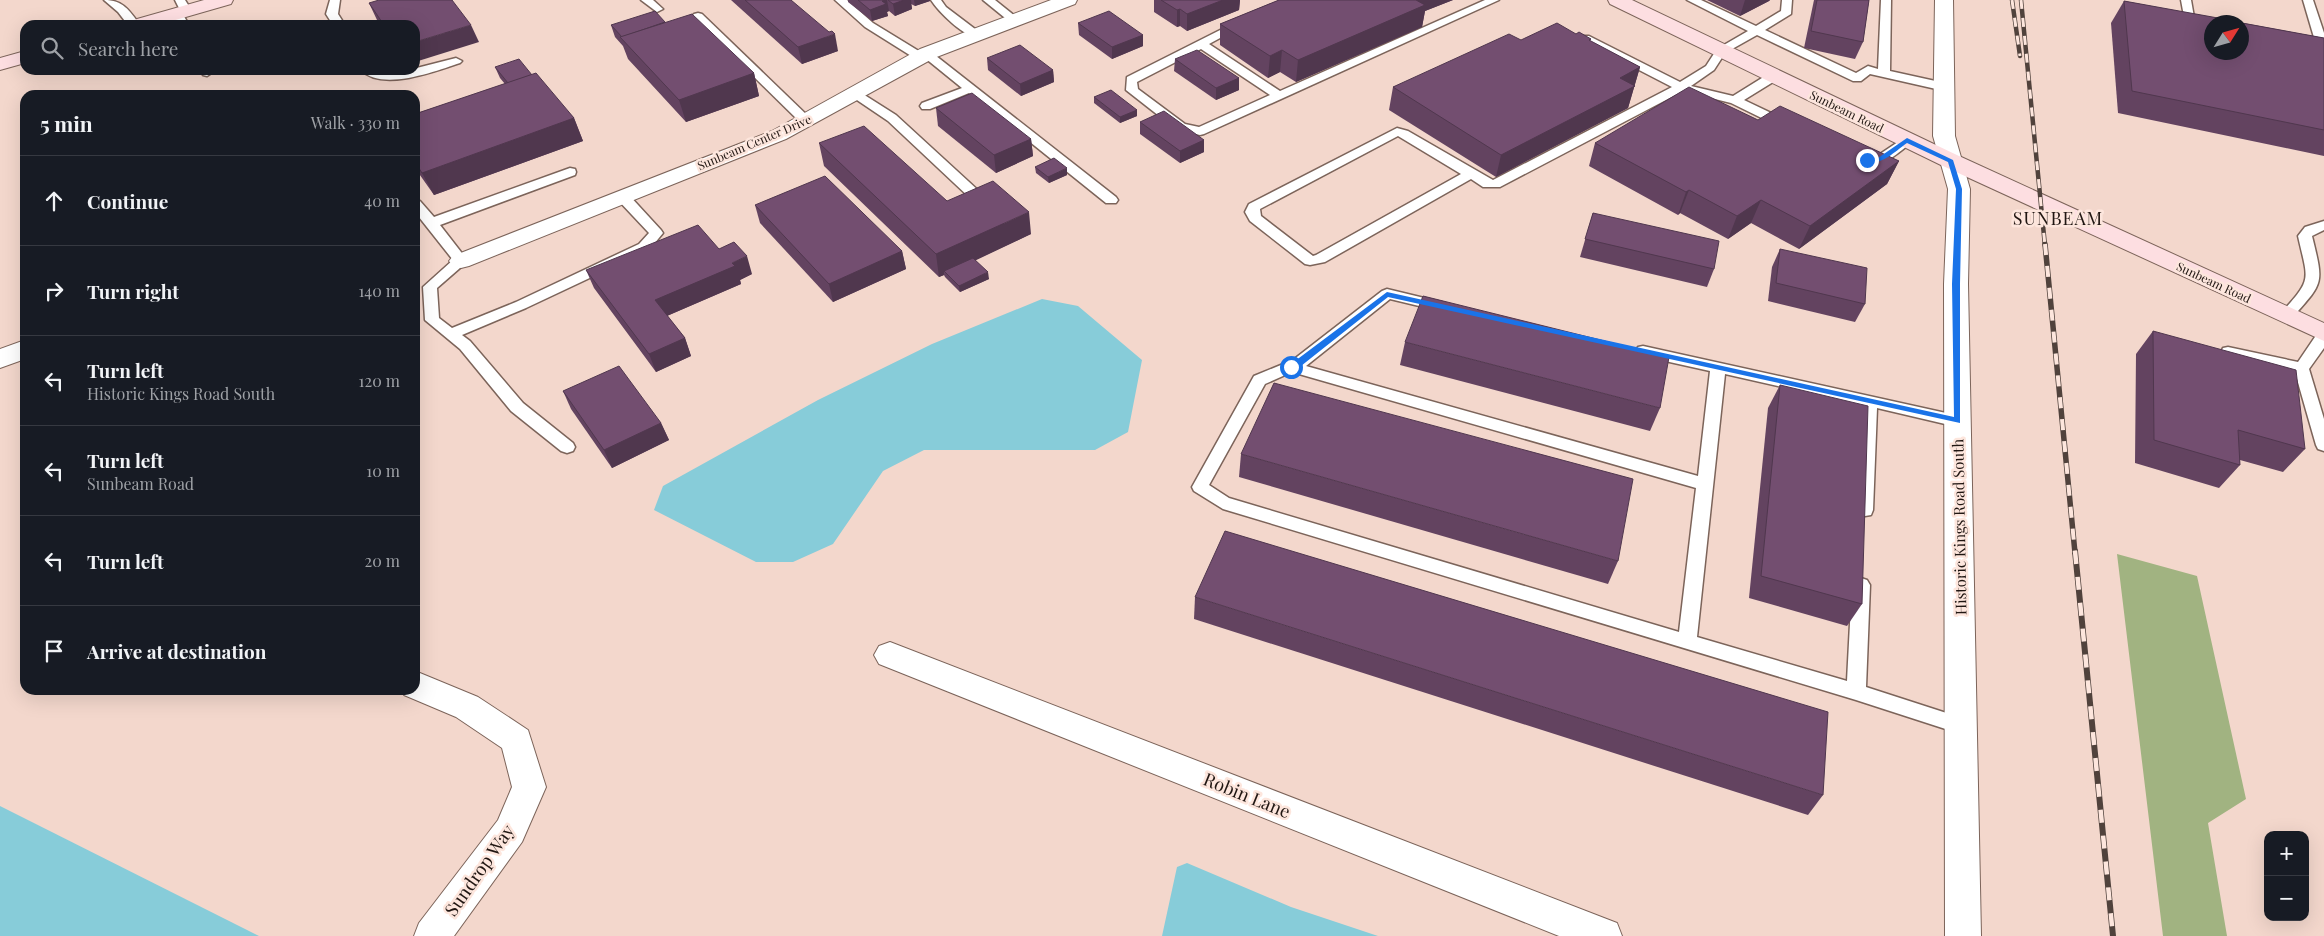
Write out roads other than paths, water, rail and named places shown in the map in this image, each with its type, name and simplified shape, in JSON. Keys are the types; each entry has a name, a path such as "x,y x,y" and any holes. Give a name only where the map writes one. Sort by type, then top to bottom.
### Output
{"street":[{"path":"153,20 224,0"},
{"name":"Sunbeam Center Drive","path":"461,261 753,145 806,121 923,56 975,34 1068,0"},
{"name":"Sunbeam Road","path":"1617,0 1951,161 2324,334"},
{"name":"Historic Kings Road South","path":"1944,0 1944,136 1959,189 1956,284 1963,936"},
{"path":"0,64 20,58"},
{"path":"0,359 20,351"},
{"name":"Robin Lane","path":"890,655 1604,936"},
{"name":"Sundrop Way","path":"420,687 467,707 516,740 529,787 510,831 432,936"}],"lane":[{"path":"109,0 131,20"},
{"path":"336,0 332,14 336,20"},
{"path":"646,0 657,9"},
{"path":"840,0 869,26 923,56 970,89 1111,200"},
{"path":"936,0 942,9 975,34"},
{"path":"988,0 1014,20"},
{"path":"1247,20 1131,80 1132,90 1181,127 1200,131 1494,0"},
{"path":"1692,0 1857,78 1868,70 1945,87"},
{"path":"1470,174 1320,259 1310,260 1255,218 1252,212 1254,207 1397,132 1404,134 1488,184 1495,184 1681,87 1710,68 1721,51 1787,12 1787,0"},
{"path":"1884,74 1886,0"},
{"path":"2186,0 2190,25 2204,28"},
{"path":"2308,0 2324,51 2315,50"},
{"path":"698,16 806,121"},
{"path":"1585,38 1681,87 1735,100 1797,131"},
{"path":"1201,44 1279,96"},
{"path":"420,72 456,61"},
{"path":"379,75 408,75"},
{"path":"1735,100 1774,76"},
{"path":"926,106 970,89"},
{"path":"855,93 892,118 975,195"},
{"path":"1859,158 1880,160 1907,140"},
{"path":"432,223 570,172"},
{"path":"450,334 521,306 644,248 656,233 622,196"},
{"path":"420,210 461,261 430,287 432,320 465,345 517,407 567,447"},
{"path":"2286,316 2310,290 2314,274 2305,236 2310,230 2324,225"},
{"path":"1455,309 1387,294 1298,364 1260,380 1200,487 1224,503 1856,692 1961,726"},
{"path":"2301,368 2313,354 2324,334"},
{"path":"1630,348 1869,403 1958,421"},
{"path":"2210,349 2301,368"},
{"path":"1291,367 1703,484"},
{"path":"1687,643 1703,484 1718,367"},
{"path":"2301,368 2324,445"},
{"path":"1864,528 1869,403"},
{"path":"1856,692 1862,567"}],"water":[{"path":"1042,299 1078,306 1142,360 1128,432 1095,450 924,450 883,471 833,544 793,562 756,562 654,510 663,486 818,400 932,344"},
{"path":"0,806 259,936 0,936"},
{"path":"1187,863 1291,907 1378,936 1162,936 1177,867"}],"railway":[{"path":"2012,0 2020,56"},
{"path":"2021,0 2045,246"},
{"path":"2045,244 2075,553"},
{"path":"2075,551 2113,936"}],"district":[{"name":"SUNBEAM","path":"2058,218"}]}
